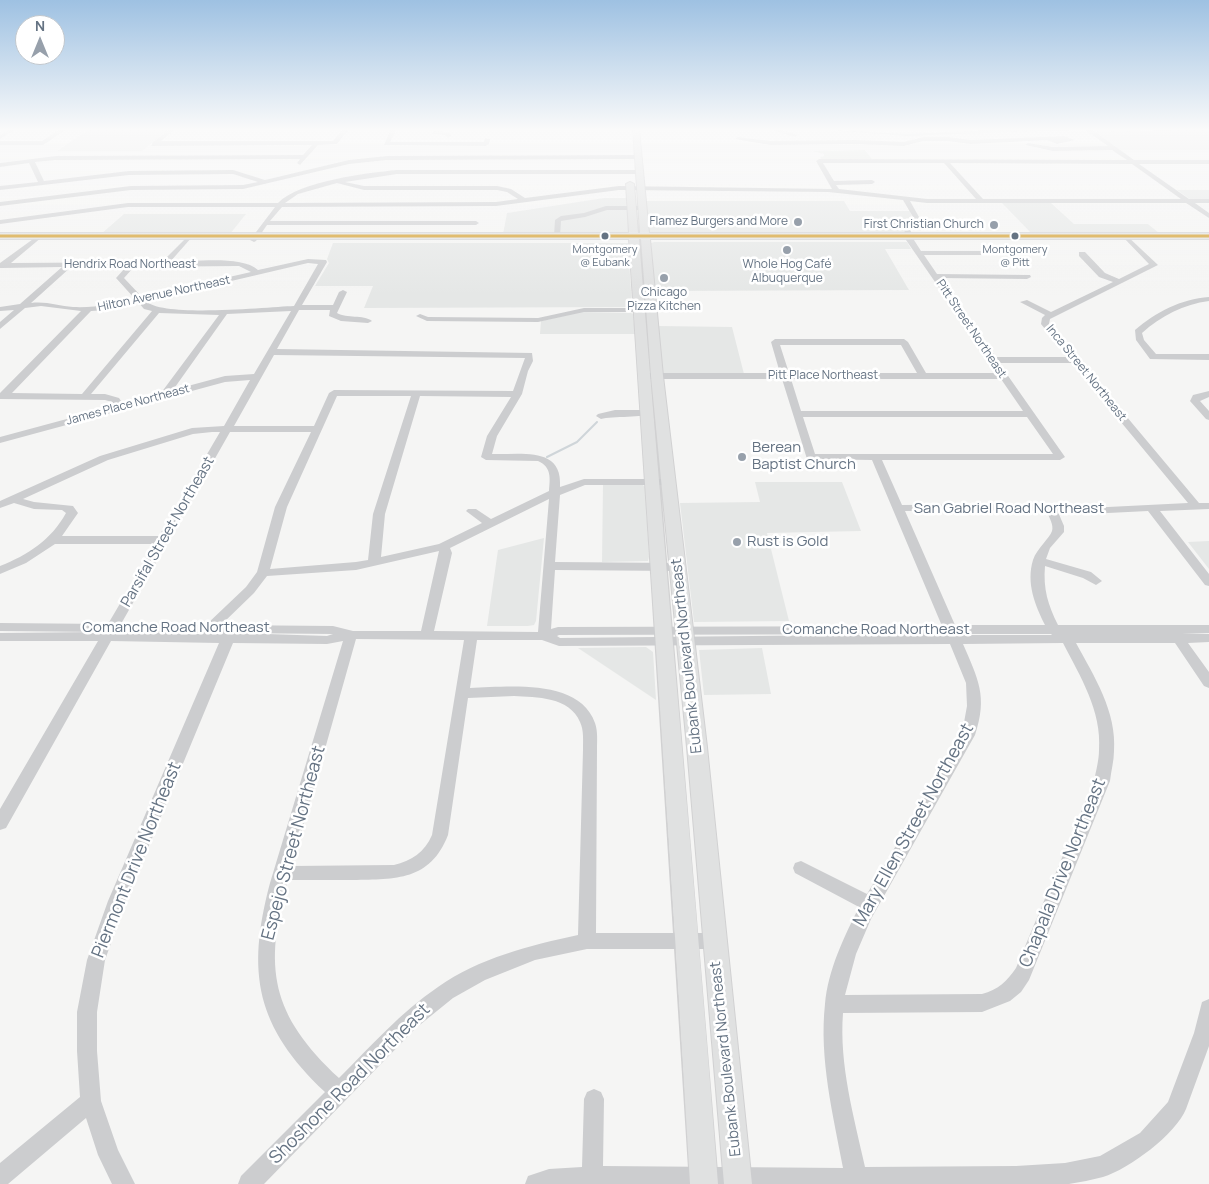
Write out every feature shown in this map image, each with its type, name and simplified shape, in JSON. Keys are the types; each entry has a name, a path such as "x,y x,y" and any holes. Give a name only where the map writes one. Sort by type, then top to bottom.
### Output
{"main road":[{"name":"Eubank Boulevard Northeast","path":"630,184 631,208 639,238 669,482 697,747 738,1182"},
{"name":"Eubank Boulevard Northeast","path":"641,184 642,208 639,238 638,310 662,637 688,940 704,1182"},
{"path":"0,236 38,238 472,238 557,236 639,238"},
{"path":"521,240 554,238 557,236"},
{"path":"472,238 521,240 639,238 1126,238 1209,236"},
{"path":"0,240 38,238"},
{"path":"1126,238 1209,240"}],"street":[{"path":"0,188 39,184"},
{"path":"0,204 111,190 236,187 252,184"},
{"path":"255,238 281,204 293,194 330,184"},
{"path":"348,184 364,188 498,188 509,190 525,201"},
{"path":"833,184 836,191"},
{"path":"966,184 981,201"},
{"path":"1164,184 1209,216"},
{"path":"146,204 165,188"},
{"path":"0,222 108,206 146,204 482,204 525,201 598,189 630,188 836,191 906,200 1209,201"},
{"path":"906,200 916,217 907,229 909,238"},
{"path":"472,238 482,204"},
{"path":"557,236 558,220 563,217 586,215 606,208 642,208"},
{"path":"267,223 476,223"},
{"path":"1,266 38,238"},
{"path":"163,264 188,238"},
{"name":"Pitt Street Northeast","path":"876,458 1060,457 909,238"},
{"name":"Inca Street Northeast","path":"1126,238 1154,265 1046,318 1045,324 1203,506"},
{"path":"920,253 1015,253"},
{"path":"1082,254 1102,275 1120,282"},
{"name":"Hilton Avenue Northeast","path":"0,309 49,304 73,309 112,307 315,261 323,262 321,266"},
{"name":"Hendrix Road Northeast","path":"1,266 239,264 250,267 257,273"},
{"path":"0,326 68,265"},
{"path":"131,265 120,278 147,307 156,310 224,312 298,307 335,307"},
{"name":"Parsifal Street Northeast","path":"0,823 321,266"},
{"path":"936,276 1027,276"},
{"path":"343,292 332,314 337,318 368,321"},
{"path":"1209,299 1187,302 1145,325 1138,332 1140,340 1153,357 1209,357"},
{"path":"1024,302 1052,315"},
{"path":"2,396 88,309"},
{"path":"84,397 156,310"},
{"path":"420,316 427,319 538,320 584,310 638,310"},
{"path":"166,395 224,312"},
{"path":"876,458 811,457 775,342 904,342 923,376"},
{"path":"272,352 529,355 530,361 523,371 517,394 492,436 486,457 530,457 547,461 556,474 544,636"},
{"path":"993,360 1075,360"},
{"name":"Pitt Place Northeast","path":"643,376 1003,376"},
{"name":"James Place Northeast","path":"0,440 231,378 257,377"},
{"path":"206,634 250,590 263,574 281,507 334,393 517,394"},
{"path":"374,563 379,514 416,394"},
{"path":"1209,394 1196,397 1195,401 1209,417"},
{"path":"2,396 112,398 116,400 120,407"},
{"path":"601,416 615,413 646,413"},
{"path":"798,414 1029,414"},
{"path":"0,505 104,458 192,431 317,428"},
{"name":"Mary Ellen Street Northeast","path":"856,1178 837,1084 833,1039 834,1004 838,983 849,944 870,904 964,743 972,727 976,705 973,683 876,458"},
{"path":"263,574 374,563 443,546 489,522 556,492 584,482 669,482"},
{"path":"0,570 30,558 53,540 72,513 69,508 61,506 24,505 14,498"},
{"name":"San Gabriel Road Northeast","path":"899,508 1051,508 1088,511 1203,506"},
{"name":"Chapala Drive Northeast","path":"834,1004 982,1003 1005,995 1019,982 1027,967 1102,781 1107,749 1104,720 1094,689 1040,601 1037,571 1039,561 1046,547 1058,532 1058,526 1051,508"},
{"path":"1152,508 1209,582"},
{"path":"472,511 489,522"},
{"path":"53,540 163,540"},
{"path":"427,635 446,553 443,546"},
{"path":"1039,561 1087,575 1096,581"},
{"path":"550,566 677,567"},
{"name":"Comanche Road Northeast","path":"0,628 230,634 326,640 351,635 544,636 559,642 662,637 1060,634 1176,634 1209,638"},
{"name":"Comanche Road Northeast","path":"1176,634 1209,629"},
{"name":"Comanche Road Northeast","path":"0,637 110,632"},
{"name":"Piermont Drive Northeast","path":"124,1184 109,1155 91,1101 87,1051 87,1012 96,960 117,901 230,634"},
{"path":"1176,634 1209,683"},
{"name":"Espejo Street Northeast","path":"339,1092 302,1055 289,1036 272,1000 267,980 267,938 282,873 351,635"},
{"path":"282,873 394,872 407,870 430,855 440,835 471,636"},
{"path":"462,693 552,694 572,702 586,718 590,750 587,941"},
{"path":"801,868 870,904"},
{"name":"Shoshone Road Northeast","path":"249,1184 409,1021 446,992 478,974 516,958 554,947 587,941 714,941"},
{"path":"536,1184 549,1180 592,1177 738,1182 856,1178 1016,1177 1065,1174 1103,1166 1147,1140 1176,1109 1204,1032 1209,1008"},
{"path":"592,1177 594,1099"},
{"path":"0,1177 91,1101"}],"shaded area":[{"path":"1177,190 1209,190 1209,200 1191,200"},
{"path":"604,198 626,198 629,234 503,234 507,213"},
{"path":"646,201 844,201 850,211 910,211 912,217 903,234 649,234"},
{"path":"1002,203 1051,203 1074,224 1148,224 1159,233 1032,234"},
{"path":"124,214 246,214 230,234 101,234"},
{"path":"907,242 911,249 885,249 909,290 655,291 651,243"},
{"path":"333,243 628,243 632,307 364,308 373,286 315,286 329,263 327,259"},
{"path":"581,312 631,313 633,314 635,334 540,334 541,321"},
{"path":"658,326 732,327 744,374 662,374"},
{"path":"755,482 842,482 861,531 767,533 789,621 694,622 680,503 760,502"},
{"path":"603,485 643,485 645,487 648,561 602,562"},
{"path":"544,538 536,621 534,625 487,626 498,550"},
{"path":"1209,541 1209,569 1188,542"},
{"path":"646,647 653,652 656,700 578,648"},
{"path":"762,648 771,694 704,695 699,650"}],"waterway":[{"path":"547,457 577,442 597,422"}],"transit line":[{"path":"0,236 1209,236"}],"place":[{"name":"Flamez Burgers and More","path":"798,222"},
{"name":"First Christian Church","path":"994,225"},
{"name":"Montgomery @ Eubank","path":"605,236"},
{"name":"Montgomery @ Pitt","path":"1015,236"},
{"name":"Whole Hog Café Albuquerque","path":"787,250"},
{"name":"Chicago Pizza Kitchen","path":"664,278"},
{"name":"Berean Baptist Church","path":"742,457"},
{"name":"Rust is Gold","path":"737,542"}]}
